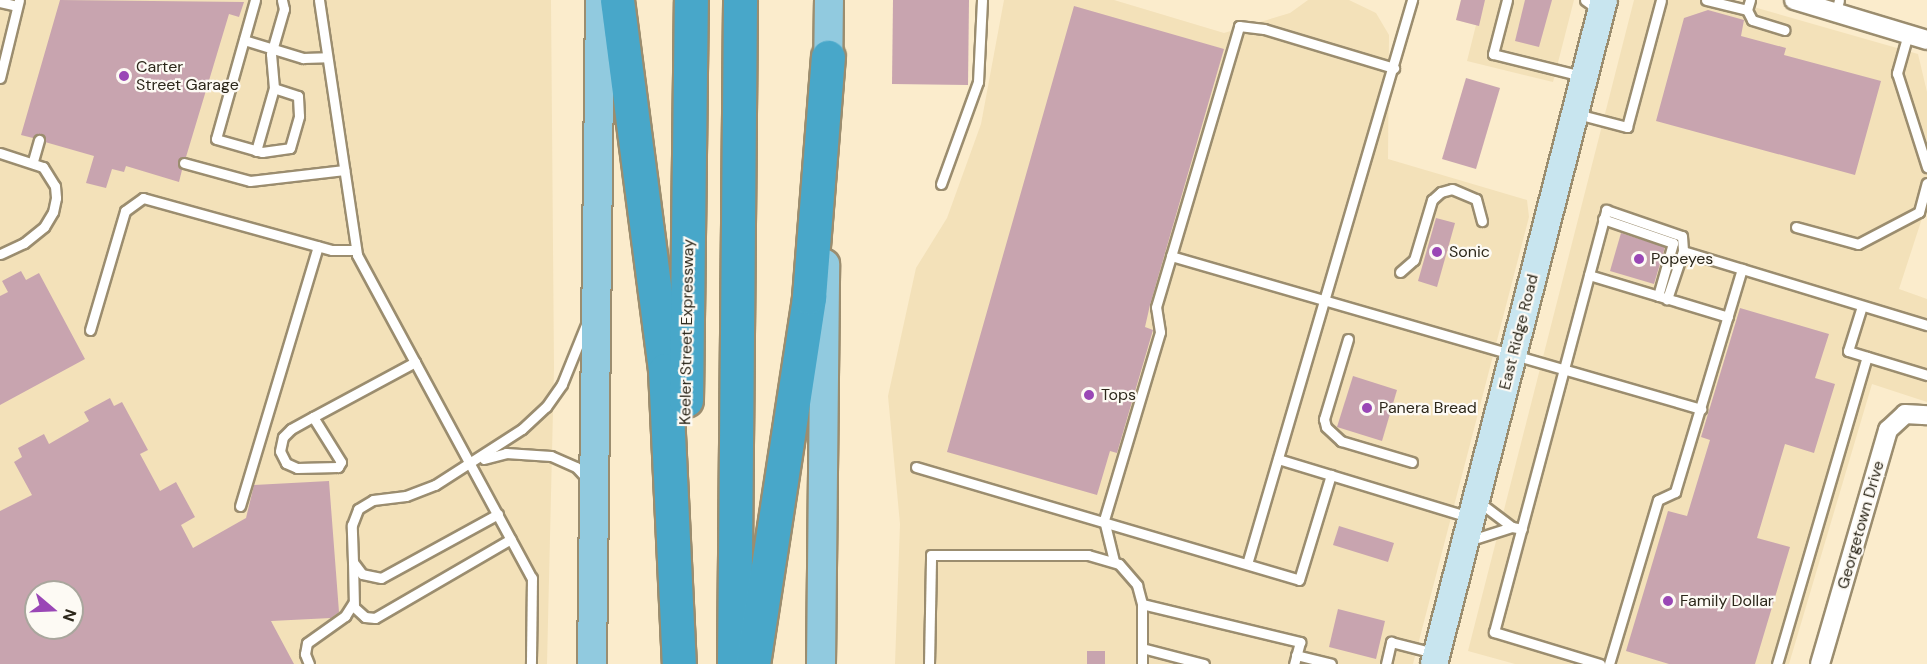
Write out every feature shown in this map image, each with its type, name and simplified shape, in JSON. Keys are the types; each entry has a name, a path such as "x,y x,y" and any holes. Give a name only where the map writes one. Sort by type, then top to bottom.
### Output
{"highway":[{"path":"617,0 665,370 681,664"},
{"name":"Keeler Street Expressway","path":"681,664 691,0"},
{"path":"734,664 740,0"},
{"path":"753,664 809,297 828,57"}],"main road":[{"path":"592,664 600,0"},
{"path":"821,664 829,0"},
{"name":"East Ridge Road","path":"1435,659 1575,114 1596,4"}],"street":[{"path":"1794,0 1837,6 1908,34 1927,39"},
{"name":"Georgetown Drive","path":"1820,664 1888,430 1905,414 1927,415"}],"lane":[{"path":"255,0 216,139 256,151 290,148 299,116 298,96 274,88"},
{"path":"256,151 274,88 272,49 282,0"},
{"path":"319,0 356,250 533,582 531,664"},
{"path":"941,184 978,82 982,0"},
{"path":"1247,564 1394,68 1412,0"},
{"path":"1507,0 1492,54 1584,76"},
{"path":"1575,114 1627,127 1655,11 1661,0"},
{"path":"1706,0 1747,10"},
{"path":"1750,0 1747,10 1752,20 1785,30"},
{"path":"0,2 18,3 0,78"},
{"path":"1114,561 1104,520 1160,332 1156,307 1239,26 1264,29 1394,68"},
{"path":"1908,34 1897,73 1927,167"},
{"path":"244,40 311,59 327,57"},
{"path":"33,161 39,140"},
{"path":"0,153 33,161 43,167 55,186 53,212 30,239 0,254"},
{"path":"184,163 250,181 344,170"},
{"path":"1796,227 1858,244 1919,212 1927,183"},
{"path":"1400,272 1414,260 1432,200 1441,192 1452,189 1476,200 1482,221"},
{"path":"90,330 125,211 139,199 158,199 337,251 356,250"},
{"path":"1604,214 1677,231 1684,243 1683,251 1663,298"},
{"path":"1600,664 1494,632 1566,370 1604,214"},
{"path":"1604,214 1673,243 1663,298"},
{"path":"240,506 318,246"},
{"path":"1683,251 1927,325"},
{"path":"1172,256 1701,409"},
{"path":"309,664 305,654 307,643 345,616 352,603 352,525 361,506 376,499 420,492 470,464 522,429 556,393 580,343 597,266"},
{"path":"1609,664 1658,500 1675,492 1742,269"},
{"path":"1589,275 1728,318"},
{"path":"1862,306 1848,351 1927,375"},
{"path":"1348,339 1324,419 1326,427 1341,441 1412,462"},
{"path":"1777,664 1867,357"},
{"path":"313,417 341,462 338,467 297,468 285,463 280,451 283,437 313,417 416,362"},
{"path":"470,464 506,453 557,457 585,477 594,506"},
{"path":"1278,459 1330,475 1474,508 1512,527 1522,529"},
{"path":"916,467 1104,520 1299,580 1330,475"},
{"path":"353,562 366,576 381,578 498,514"},
{"path":"1465,543 1512,527"},
{"path":"352,603 357,611 370,618 389,610 511,538"},
{"path":"929,664 931,555 1088,555 1114,561 1129,572 1142,604 1142,664"},
{"path":"1142,604 1300,642 1295,660 1331,664"},
{"path":"1386,664 1391,642 1435,659"},
{"path":"1142,648 1204,664"}],"shaded area":[{"path":"0,0 551,0 554,368 547,664 0,664"},
{"path":"1004,0 1114,0 1224,33 1290,13 1308,0 1349,0 1376,13 1389,35 1388,159 1527,200 1529,217 1413,664 895,664 900,524 888,396 916,268 947,218 981,124"},
{"path":"1461,0 1574,0 1553,82 1467,61 1476,25 1456,20"},
{"path":"1634,0 1729,0 1918,54 1927,92 1927,203 1899,289 1927,299 1927,402 1872,384 1789,664 1515,664 1468,651"}],"building":[{"name":"Carter Street Garage","path":"60,0 244,2 239,17 229,14 186,157 178,161 182,170 179,182 126,166 124,172 112,169 106,188 86,183 94,156 45,142 41,134 33,138 21,135"},
{"path":"893,0 969,0 968,85 892,84"},
{"path":"1461,0 1485,0 1479,26 1456,20"},
{"path":"1525,0 1552,0 1539,47 1515,41"},
{"path":"1074,6 1224,49 1150,305 1145,327 1153,330 1117,453 1110,451 1097,495 947,452"},
{"path":"1708,10 1744,20 1741,36 1786,48 1784,55 1881,81 1855,175 1656,121 1684,18"},
{"path":"1466,78 1500,88 1476,169 1442,159"},
{"name":"Sonic","path":"1436,218 1455,223 1437,287 1418,281"},
{"name":"Popeyes","path":"1621,233 1665,247 1654,284 1610,271"},
{"path":"21,271 26,280 39,273 85,359 0,405 0,296 8,292 2,281"},
{"path":"1740,308 1829,334 1815,378 1835,384 1814,453 1785,444 1757,538 1790,547 1755,664 1669,664 1626,651 1668,511 1687,516 1710,440 1701,437"},
{"name":"Panera Bread","path":"1353,376 1397,390 1382,441 1337,427"},
{"path":"110,398 114,406 122,402 148,450 140,454 160,491 176,482 195,517 181,525 193,548 246,518 254,485 329,481 339,612 331,618 271,621 294,664 0,664 0,511 32,495 14,462 22,457 18,448 44,434 49,444 89,421 84,412"},
{"path":"1339,526 1394,543 1388,562 1333,545"},
{"path":"1338,609 1385,621 1376,659 1329,647"},
{"path":"1087,651 1105,651 1105,664 1087,664"}],"place":[{"name":"Carter Street Garage","path":"124,76"},
{"name":"Sonic","path":"1437,252"},
{"name":"Popeyes","path":"1639,259"},
{"name":"Tops","path":"1089,395"},
{"name":"Panera Bread","path":"1367,408"},
{"name":"Family Dollar","path":"1668,601"}]}
